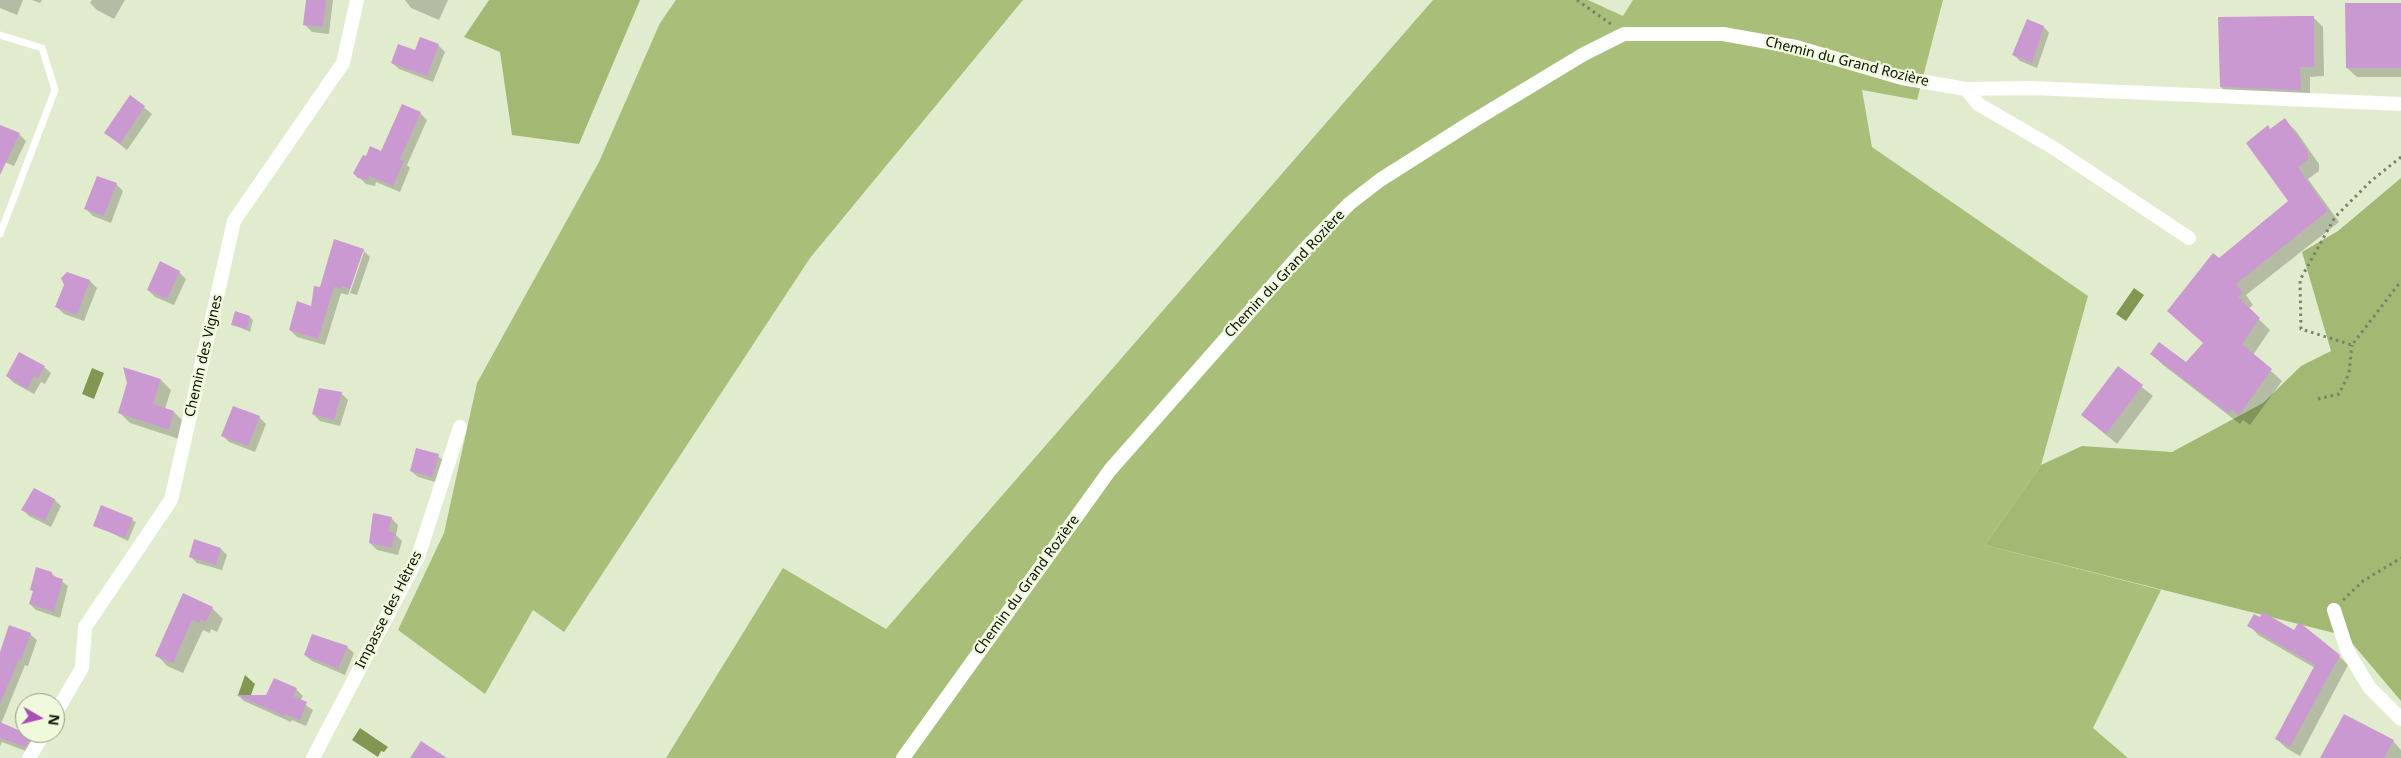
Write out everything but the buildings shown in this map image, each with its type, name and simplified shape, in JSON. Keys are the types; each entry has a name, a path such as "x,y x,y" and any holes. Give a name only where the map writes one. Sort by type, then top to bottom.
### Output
{"street":[{"name":"Chemin des Vignes","path":"65,697 82,668 85,627 171,500 234,221 343,63 357,0"},
{"name":"Chemin du Grand Rozière","path":"903,758 1110,470 1304,250 1350,204 1380,180 1584,54 1624,34 1723,34 1796,47 1902,78 1966,89 2032,88 2401,104"},
{"path":"1966,89 1978,104 2052,146 2189,238"},
{"name":"Impasse des Hêtres","path":"313,758 418,557 460,427"},
{"path":"2334,610 2347,650 2369,687 2401,719"},
{"path":"28,758 38,743"}],"lane":[{"path":"0,35 42,48 55,90 0,234"}],"path":[{"path":"1577,0 1624,34"},
{"path":"2352,345 2301,329 2300,280 2335,217 2371,181 2401,157"},
{"path":"2318,399 2339,394 2349,373 2352,345 2401,281"},
{"path":"2334,610 2364,581 2401,558"}],"shaded area":[{"path":"489,0 640,0 579,144 512,135 500,52 464,37"},
{"path":"676,0 1023,0 810,258 564,632 533,610 485,694 398,630 444,533 477,383 599,162 660,23"},
{"path":"1433,0 1588,0 1623,16 1633,0 1943,0 1917,100 1862,90 1872,147 2088,296 2041,465 1985,545 2161,590 2093,728 2128,758 666,758 783,568 886,629"},
{"path":"2401,178 2401,701 2346,636 1985,545 2041,465 2082,446 2172,452 2263,403 2301,366 2331,351 2302,252 2338,231"},
{"path":"2134,288 2144,295 2126,321 2116,314"},
{"path":"92,368 104,373 94,399 82,394"},
{"path":"245,675 255,684 251,695 238,695"},
{"path":"360,728 388,747 384,752 381,751 378,757 352,740"}]}
